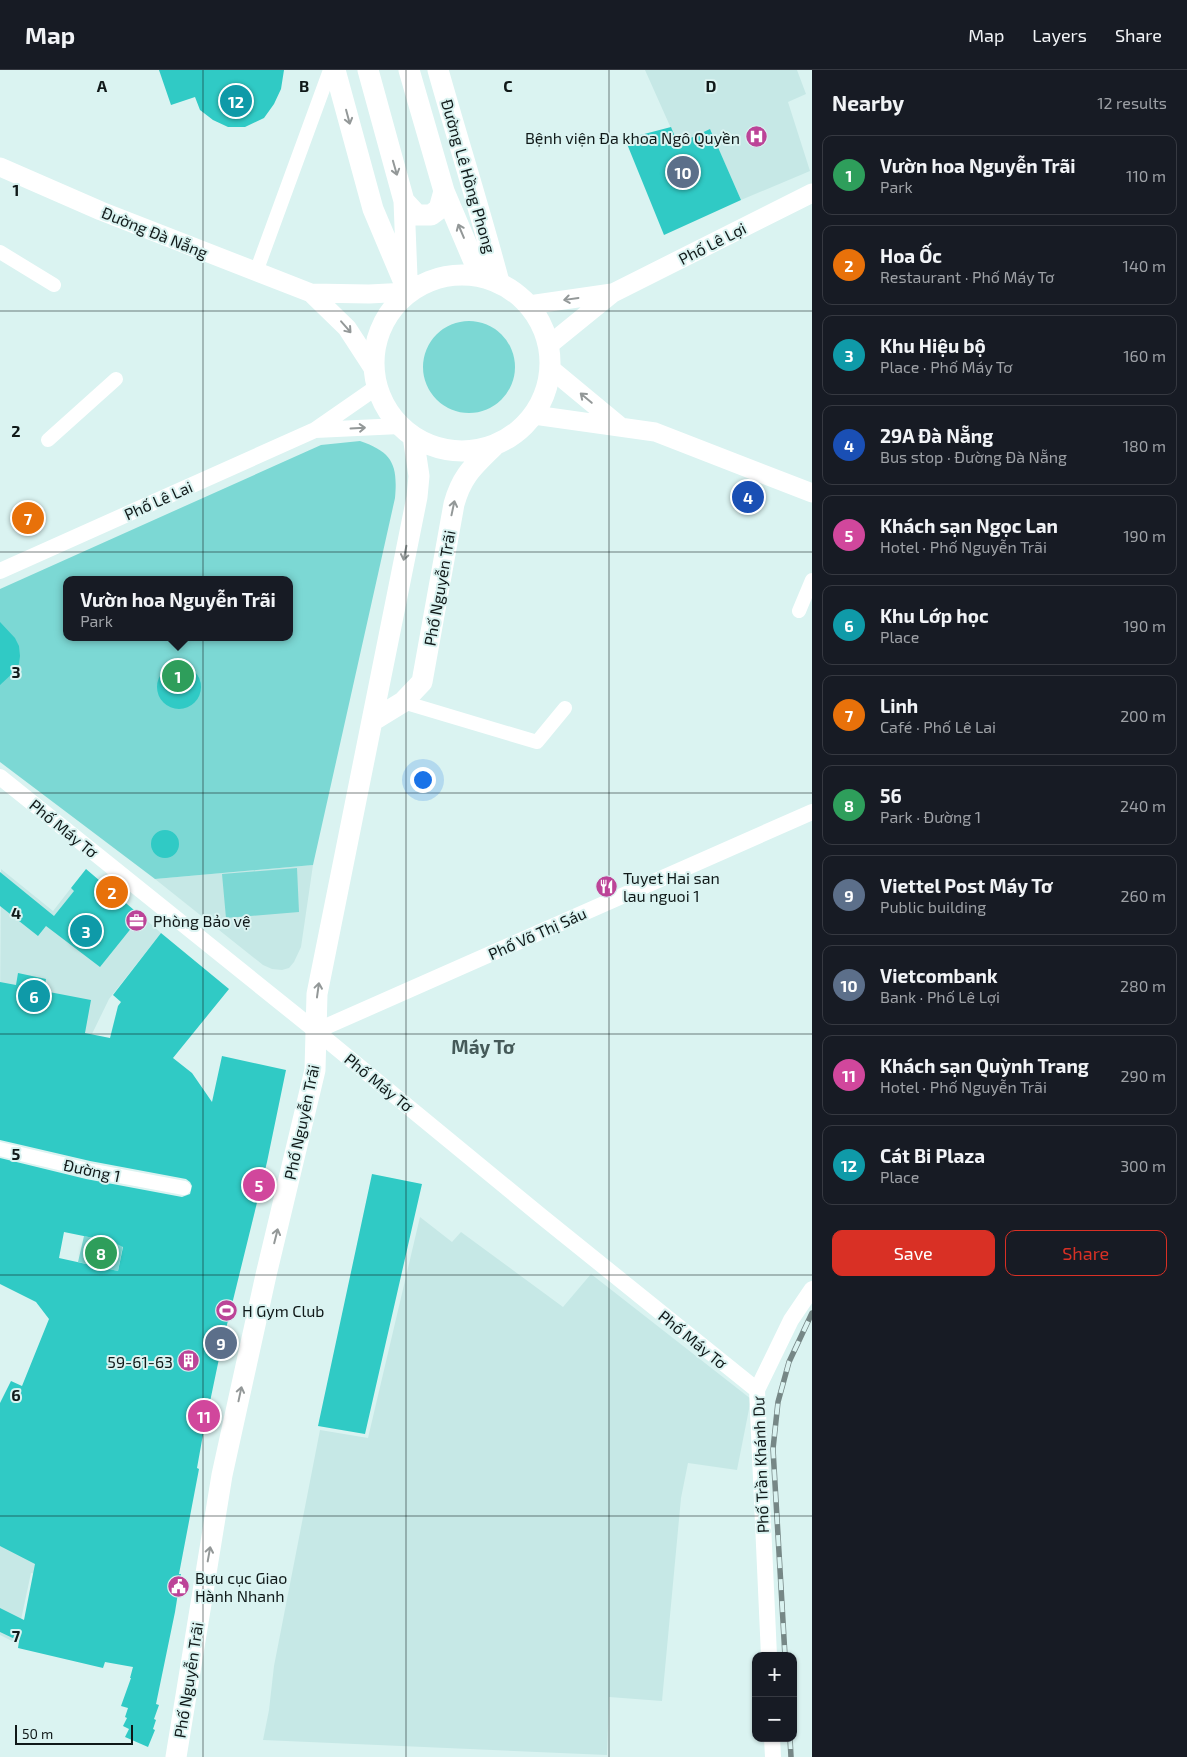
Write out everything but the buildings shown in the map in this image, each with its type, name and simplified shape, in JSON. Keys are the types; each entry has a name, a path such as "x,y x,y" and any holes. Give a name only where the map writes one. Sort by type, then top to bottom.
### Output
{"main road":[{"path":"335,70 373,209 408,292"},
{"path":"368,70 404,201 408,292"},
{"name":"Đường Lê Hồng Phong","path":"410,70 444,191 490,279"},
{"name":"Đường Lê Hồng Phong","path":"438,70 462,158 479,208 490,279"},
{"name":"Đường Đà Nẵng","path":"0,167 101,211 311,293 369,294 408,292"},
{"path":"404,201 417,214 431,215 439,209 444,191"},
{"name":"Phố Lê Lợi","path":"549,345 613,293 812,193"},
{"path":"462,274 490,279 515,292 529,304 542,324 549,345 551,369 546,393 534,415 517,433 495,445 474,450 453,451 432,446 406,431 386,408 375,378 376,339 388,313 408,292 424,282 442,276 462,274"},
{"name":"Đường Đà Nẵng","path":"311,293 347,328 375,378"},
{"name":"Phố Lê Lợi","path":"529,304 613,293"},
{"path":"551,369 622,428"},
{"path":"534,415 656,432 812,493"},
{"name":"Phố Nguyễn Trãi","path":"176,1757 222,1475 266,1275 315,1070 319,985 417,497 419,476 406,431"},
{"name":"Phố Nguyễn Trãi","path":"372,721 402,702 422,682 458,487 468,472 495,445"}],"street":[{"path":"256,272 330,70"},
{"path":"0,252 54,285"},
{"path":"48,440 116,378"},
{"name":"Phố Lê Lai","path":"0,571 315,430 375,378"},
{"name":"Phố Lê Lai","path":"315,430 406,431"},
{"path":"799,611 812,580"},
{"path":"402,702 536,742 565,708"},
{"name":"Phố Máy Tơ","path":"0,777 757,1390"},
{"name":"Phố Võ Thị Sáu","path":"316,1031 812,812"},
{"name":"Đường 1","path":"0,1149 88,1170 184,1188"},
{"name":"Phố Trần Khánh Dư","path":"768,1652 757,1390 791,1320 812,1289"},
{"path":"772,1742 773,1757"}],"shaded area":[{"name":"Bệnh viện Đa khoa Ngô Quyền","path":"645,70 797,70 806,94 788,102 810,171 741,200 710,130 678,144"},
{"path":"469,321 487,324 502,334 512,349 515,367 512,385 502,400 487,410 469,413 451,410 436,400 426,385 423,367 426,349 436,334 451,324"},
{"path":"360,441 371,445 386,455 394,468 395,498 313,865 155,879 0,762 0,589 321,445"},
{"path":"313,865 301,947 294,962 289,968 282,970 272,969 263,965 155,879"},
{"path":"297,868 299,912 226,918 222,874"},
{"path":"1,869 53,911 71,888 121,930 136,911 161,933 109,999 92,1034 0,1017"},
{"path":"420,1217 452,1242 461,1232 563,1307 591,1274 751,1399 737,1470 688,1463 681,1498 662,1701 609,1697 607,1755 263,1740 269,1710 274,1666 320,1430 368,1438"},
{"path":"84,1236 123,1245 118,1271 78,1262"},
{"path":"0,1525 177,1595 176,1606 67,1583 31,1573 16,1643 0,1635"}],"railway":[{"path":"785,1652 773,1449 778,1402 789,1362 812,1313"},
{"path":"790,1742 791,1757"}],"place":[{"name":"Cát Bi Plaza","path":"236,101"},
{"name":"Bệnh viện Đa khoa Ngô Quyền","path":"756,137"},
{"name":"Vietcombank","path":"683,172"},
{"name":"29A Đà Nẵng","path":"748,497"},
{"name":"Linh","path":"28,518"},
{"name":"Vườn hoa Nguyễn Trãi","path":"178,676"},
{"name":"Tuyet Hai san lau nguoi 1","path":"607,886"},
{"name":"Hoa Ốc","path":"112,892"},
{"name":"Phòng Bảo vệ","path":"137,920"},
{"name":"Khu Hiệu bộ","path":"86,931"},
{"name":"Khu Lớp học","path":"34,996"},
{"name":"Khách sạn Ngọc Lan","path":"259,1185"},
{"name":"56","path":"101,1253"},
{"name":"H Gym Club","path":"226,1310"},
{"name":"Viettel Post Máy Tơ","path":"221,1343"},
{"name":"59-61-63","path":"189,1361"},
{"name":"Khách sạn Quỳnh Trang","path":"204,1416"},
{"name":"Bưu cục Giao Hành Nhanh","path":"179,1586"}],"district":[{"name":"Máy Tơ","path":"483,1046"}]}
